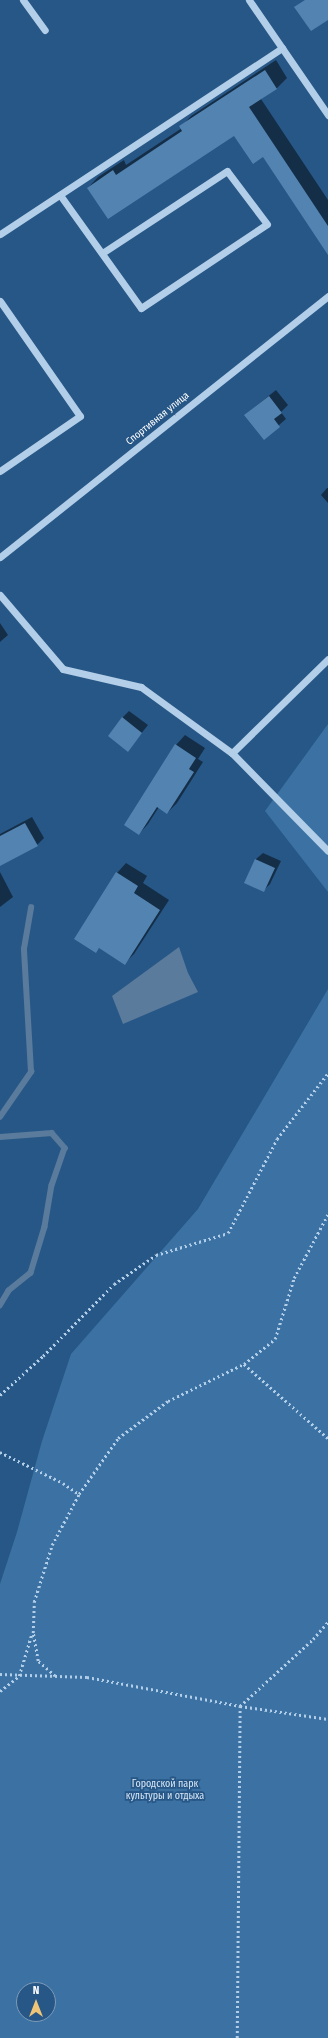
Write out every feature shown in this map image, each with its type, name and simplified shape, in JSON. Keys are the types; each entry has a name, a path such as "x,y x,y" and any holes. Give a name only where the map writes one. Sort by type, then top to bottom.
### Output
{"street":[{"path":"23,0 45,30"},
{"path":"249,0 328,115"},
{"path":"0,234 282,48"},
{"path":"60,195 140,308 267,224 227,171 102,253"},
{"name":"Спортивная улица","path":"0,557 328,296"},
{"path":"0,301 80,416 0,471"},
{"path":"0,595 63,669 141,688 232,753 328,851"},
{"path":"232,753 328,659"}],"path":[{"path":"0,1395 43,1356 114,1284 156,1255 228,1233 277,1139 328,1073"},
{"path":"55,1676 38,1661 33,1632 34,1602 52,1545 79,1494 118,1438 168,1401 244,1364 275,1338 294,1278 328,1214"},
{"path":"244,1364 328,1438"},
{"path":"0,1452 63,1483 79,1494"},
{"path":"237,2038 240,1706 313,1639 328,1622"},
{"path":"0,1691 19,1676 33,1632"},
{"path":"0,1674 19,1676 87,1677 240,1706 328,1719"}],"green space":[{"path":"328,724 328,892 265,811"},
{"name":"Городской парк культуры и отдыха","path":"328,989 328,2038 0,2038 0,1584 17,1532 42,1441 71,1354 198,1209"}],"shaded area":[{"path":"179,947 188,973 198,992 123,1024 112,996"}],"building":[{"path":"305,0 328,0 328,20 311,31 294,7"},
{"path":"265,70 277,89 249,107 328,226 328,255 263,157 253,164 234,136 108,219 87,188 113,170 116,175 182,131 179,126"},
{"path":"269,396 282,413 274,419 280,427 264,440 244,415"},
{"path":"122,717 142,733 128,752 108,736"},
{"path":"175,744 196,758 189,769 194,772 167,814 157,807 139,835 124,825"},
{"path":"25,823 38,846 0,866 0,836"},
{"path":"255,859 275,868 264,892 244,883"},
{"path":"116,872 138,886 134,893 160,910 125,965 99,948 96,953 74,939"}],"waterway":[{"path":"0,1117 31,1072 24,949 31,908"},
{"path":"0,1137 52,1133 65,1148 52,1185 45,1227 31,1273 9,1291 0,1306"}]}
